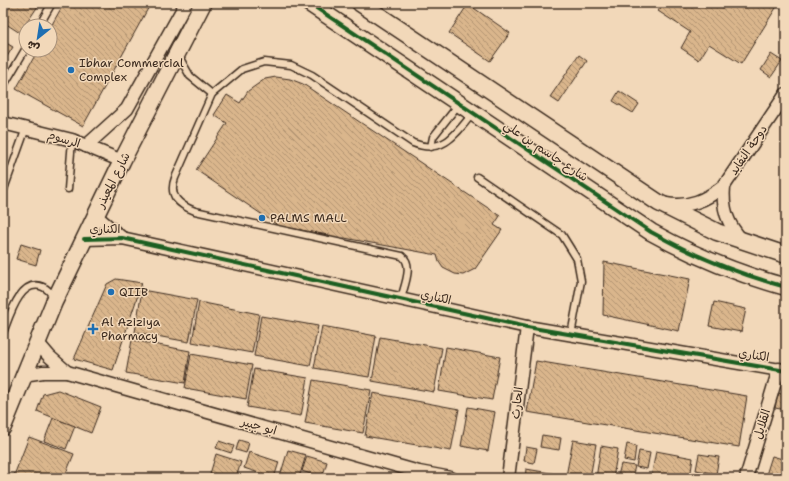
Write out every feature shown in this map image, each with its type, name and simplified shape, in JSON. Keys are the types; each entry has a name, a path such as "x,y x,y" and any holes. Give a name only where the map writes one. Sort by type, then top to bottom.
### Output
{"street":[{"path":"86,146 127,109 186,3"},
{"path":"200,9 214,3"},
{"name":"شارع جاسم بن علي","path":"309,3 619,212 663,238 723,267 786,287"},
{"name":"شارع جاسم بن علي","path":"360,3 659,203 717,232 786,255"},
{"name":"شارع المعيذر","path":"3,427 54,302 95,215 200,9"},
{"name":"دوحة النفايد","path":"659,203 676,206 694,204 710,197 724,186 786,94"},
{"name":"الرسوم","path":"3,123 72,140 122,161"},
{"name":"دوحة النفايد","path":"724,186 723,201 726,216 733,230 743,241"},
{"name":"الكناري","path":"95,215 122,238"},
{"name":"الكناري","path":"84,239 122,238 527,327 783,370"},
{"name":"الحارث","path":"508,478 527,327"},
{"name":"ابو جبير","path":"37,342 49,356 67,372"},
{"name":"القلايل","path":"746,478 783,370"},
{"name":"ابو جبير","path":"23,375 43,372 67,372 419,475 451,478"}],"lane":[{"path":"44,18 52,3"},
{"path":"177,54 190,76 212,94"},
{"path":"3,87 20,58"},
{"path":"401,299 408,266 406,260 402,256 195,211 185,207 175,198 171,188 212,94 242,69 264,62 291,64 312,75 413,143 420,146 431,147 444,144 453,138 473,113"},
{"path":"431,147 433,137 458,104"},
{"path":"3,192 26,128"},
{"path":"68,188 72,140"},
{"path":"477,177 562,235 577,259 581,282 571,335"},
{"path":"3,333 20,295 25,289 32,286 40,286 52,294 54,302"}],"building":[{"path":"3,3 40,3 30,18 18,18 18,32 3,22"},
{"name":"Ibhar Commercial Complex","path":"64,3 151,3 83,126 16,89 33,58 58,58 58,18 56,18"},
{"path":"663,3 779,3 741,64 709,44 699,60 681,48 690,32 658,11"},
{"path":"468,4 510,33 490,61 449,33"},
{"path":"3,41 13,47 3,63"},
{"path":"771,54 782,61 771,77 761,70"},
{"path":"579,55 587,61 559,103 550,97"},
{"path":"276,77 290,79 303,84 500,216 494,225 502,230 475,269 463,275 455,274 443,268 437,255 279,226 196,170 227,123 214,115 227,95 240,103 248,91 265,79"},
{"path":"619,91 639,104 633,113 613,101"},
{"path":"21,244 40,250 36,265 16,259"},
{"path":"604,262 690,279 679,331 603,315"},
{"path":"116,279 142,283 113,370 74,359 107,284"},
{"path":"142,290 197,300 189,342 135,332"},
{"path":"199,302 259,314 252,353 192,342"},
{"path":"714,302 746,309 741,332 709,326"},
{"path":"261,316 318,326 310,366 254,356"},
{"path":"322,326 376,336 369,377 314,368"},
{"path":"380,337 442,348 434,392 372,381"},
{"path":"132,340 190,351 185,383 126,373"},
{"path":"446,347 500,357 492,400 439,391"},
{"path":"191,354 252,365 246,399 185,388"},
{"path":"536,361 747,396 739,447 527,412"},
{"path":"254,369 308,378 301,416 247,407"},
{"path":"313,380 371,390 363,433 305,423"},
{"path":"58,390 101,407 91,433 37,411 43,394"},
{"path":"373,393 459,409 451,451 365,436"},
{"path":"777,393 786,395 786,410 775,408"},
{"path":"468,407 495,412 488,451 461,446"},
{"path":"53,418 75,426 66,449 44,441"},
{"path":"542,435 561,438 559,450 540,447"},
{"path":"29,437 74,454 64,478 13,478"},
{"path":"239,440 249,443 246,453 236,450"},
{"path":"573,440 596,444 590,478 566,476"},
{"path":"219,441 234,446 231,453 216,448"},
{"path":"627,444 636,446 634,462 624,460"},
{"path":"601,446 618,449 613,478 596,478"},
{"path":"526,447 537,449 534,463 524,461"},
{"path":"288,450 306,455 299,478 281,473"},
{"path":"639,451 650,453 647,469 636,467"},
{"path":"656,451 693,458 690,478 651,478"},
{"path":"249,452 279,462 274,478 244,468"},
{"path":"216,454 241,462 236,478 223,478 210,474"},
{"path":"699,454 719,457 716,474 696,470"},
{"path":"307,456 327,462 322,478 302,471"},
{"path":"772,456 786,460 786,478 765,478"},
{"path":"621,464 635,466 632,478 618,476"},
{"path":"526,469 562,475 562,478 525,478"}],"cycle path":[{"path":"309,3 651,232 683,249 717,264 786,287"},
{"path":"84,239 122,238 527,327 786,371"}],"place":[{"name":"Ibhar Commercial Complex","path":"71,70"},
{"name":"PALMS MALL","path":"262,218"},
{"name":"QIIB","path":"111,292"},
{"name":"Al Aziziya Pharmacy","path":"93,329"}]}
